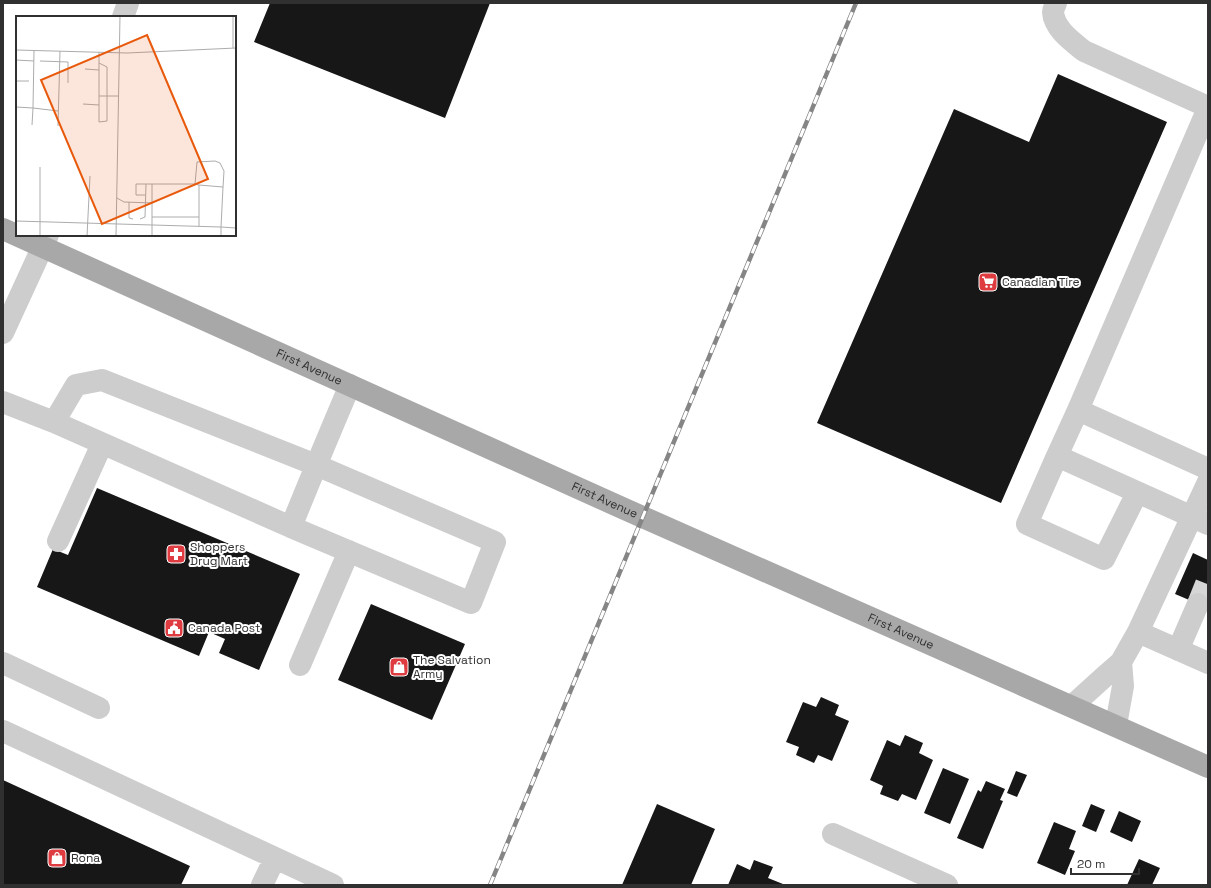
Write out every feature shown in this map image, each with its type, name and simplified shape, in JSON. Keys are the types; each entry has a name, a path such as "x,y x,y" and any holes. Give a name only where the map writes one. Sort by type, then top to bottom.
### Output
{"main road":[{"name":"First Avenue","path":"3,229 16,233"},
{"name":"First Avenue","path":"28,236 45,241 350,386 1208,767"}],"street":[{"path":"123,16 128,3"},
{"path":"1056,3 1053,11 1058,26 1084,51 1208,107 1078,410 1027,524 1104,560 1137,493"},
{"path":"3,333 45,241"},
{"path":"3,402 54,422 291,527 471,603 495,542 316,465 102,380 76,385 54,422"},
{"path":"291,527 350,386"},
{"path":"1078,410 1208,469"},
{"path":"58,541 102,444"},
{"path":"1057,456 1199,521"},
{"path":"1072,706 1121,662 1199,521 1208,482"},
{"path":"300,665 349,551"},
{"path":"1178,650 1198,604"},
{"path":"1138,632 1178,650 1207,659"},
{"path":"1116,725 1123,686 1121,662"},
{"path":"3,663 99,708"},
{"path":"3,731 333,885"},
{"path":"833,834 947,885"},
{"path":"262,885 275,858"}],"building":[{"path":"270,3 490,3 445,118 254,42"},
{"name":"Canadian Tire","path":"1058,74 1167,122 1001,503 817,423 954,109 1029,142"},
{"path":"97,488 300,574 259,670 219,653 225,639 209,632 199,656 37,587 53,549 68,555"},
{"path":"1193,553 1208,560 1208,608 1175,594"},
{"name":"The Salvation Army","path":"371,604 465,644 432,720 338,680"},
{"path":"821,697 839,705 835,715 849,721 832,761 818,755 814,763 796,755 799,747 786,742 803,702 816,707"},
{"path":"905,735 923,743 919,753 933,760 916,800 902,794 898,801 880,794 883,786 870,780 887,740 900,746"},
{"path":"943,768 969,779 950,824 924,813"},
{"path":"1016,771 1027,775 1017,797 1007,793"},
{"path":"3,780 190,866 181,885 3,885"},
{"path":"986,781 1005,789 1000,800 1003,801 983,849 957,838 978,790 981,792"},
{"path":"657,804 715,829 691,885 622,885"},
{"path":"1091,804 1105,810 1096,832 1082,826"},
{"path":"1119,811 1141,821 1132,842 1110,832"},
{"path":"1054,822 1076,831 1069,849 1075,851 1065,875 1037,863"},
{"path":"1139,859 1160,868 1152,885 1127,885"},
{"path":"754,860 773,867 768,878 783,885 728,885 737,864 750,870"}],"tunnel":[{"path":"1198,604 1208,579"}],"railway":[{"path":"490,885 856,3"}],"place":[{"name":"Canadian Tire","path":"988,282"},
{"name":"Shoppers Drug Mart","path":"176,554"},
{"name":"Canada Post","path":"174,628"},
{"name":"The Salvation Army","path":"399,667"},
{"name":"Rona","path":"57,858"}]}
